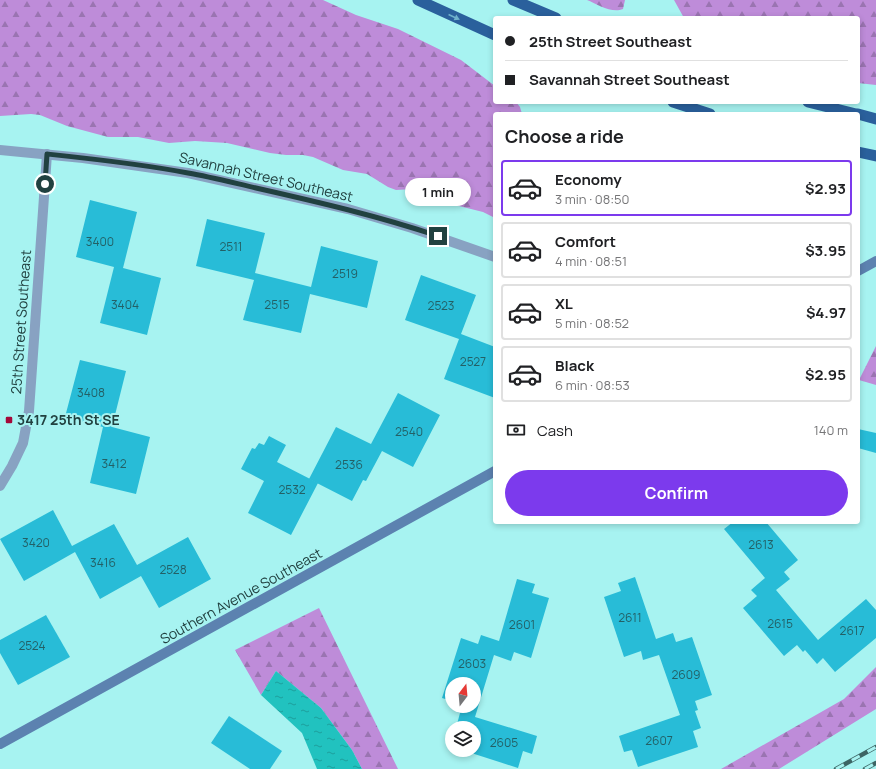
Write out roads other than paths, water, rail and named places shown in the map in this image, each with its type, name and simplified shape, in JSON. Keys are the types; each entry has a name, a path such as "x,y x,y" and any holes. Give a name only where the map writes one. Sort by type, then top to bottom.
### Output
{"highway":[{"path":"418,0 493,34"},
{"path":"513,0 551,16"},
{"path":"679,104 704,112"},
{"path":"816,104 849,112"},
{"path":"860,115 876,119"},
{"path":"860,152 876,156"}],"main road":[{"path":"860,270 876,261"},
{"name":"Southern Avenue Southeast","path":"0,744 493,472"}],"street":[{"name":"Savannah Street Southeast","path":"0,150 47,154 188,173 348,209 412,228 493,256"},
{"name":"25th Street Southeast","path":"0,486 12,466 23,442 29,411 47,154"}],"water":[{"path":"276,671 321,708 352,750 362,769 317,769 302,733 261,695"}],"railway":[{"path":"836,769 876,747"},
{"path":"865,769 876,763"}],"place":[{"name":"3417 25th St SE","path":"9,420"}]}
